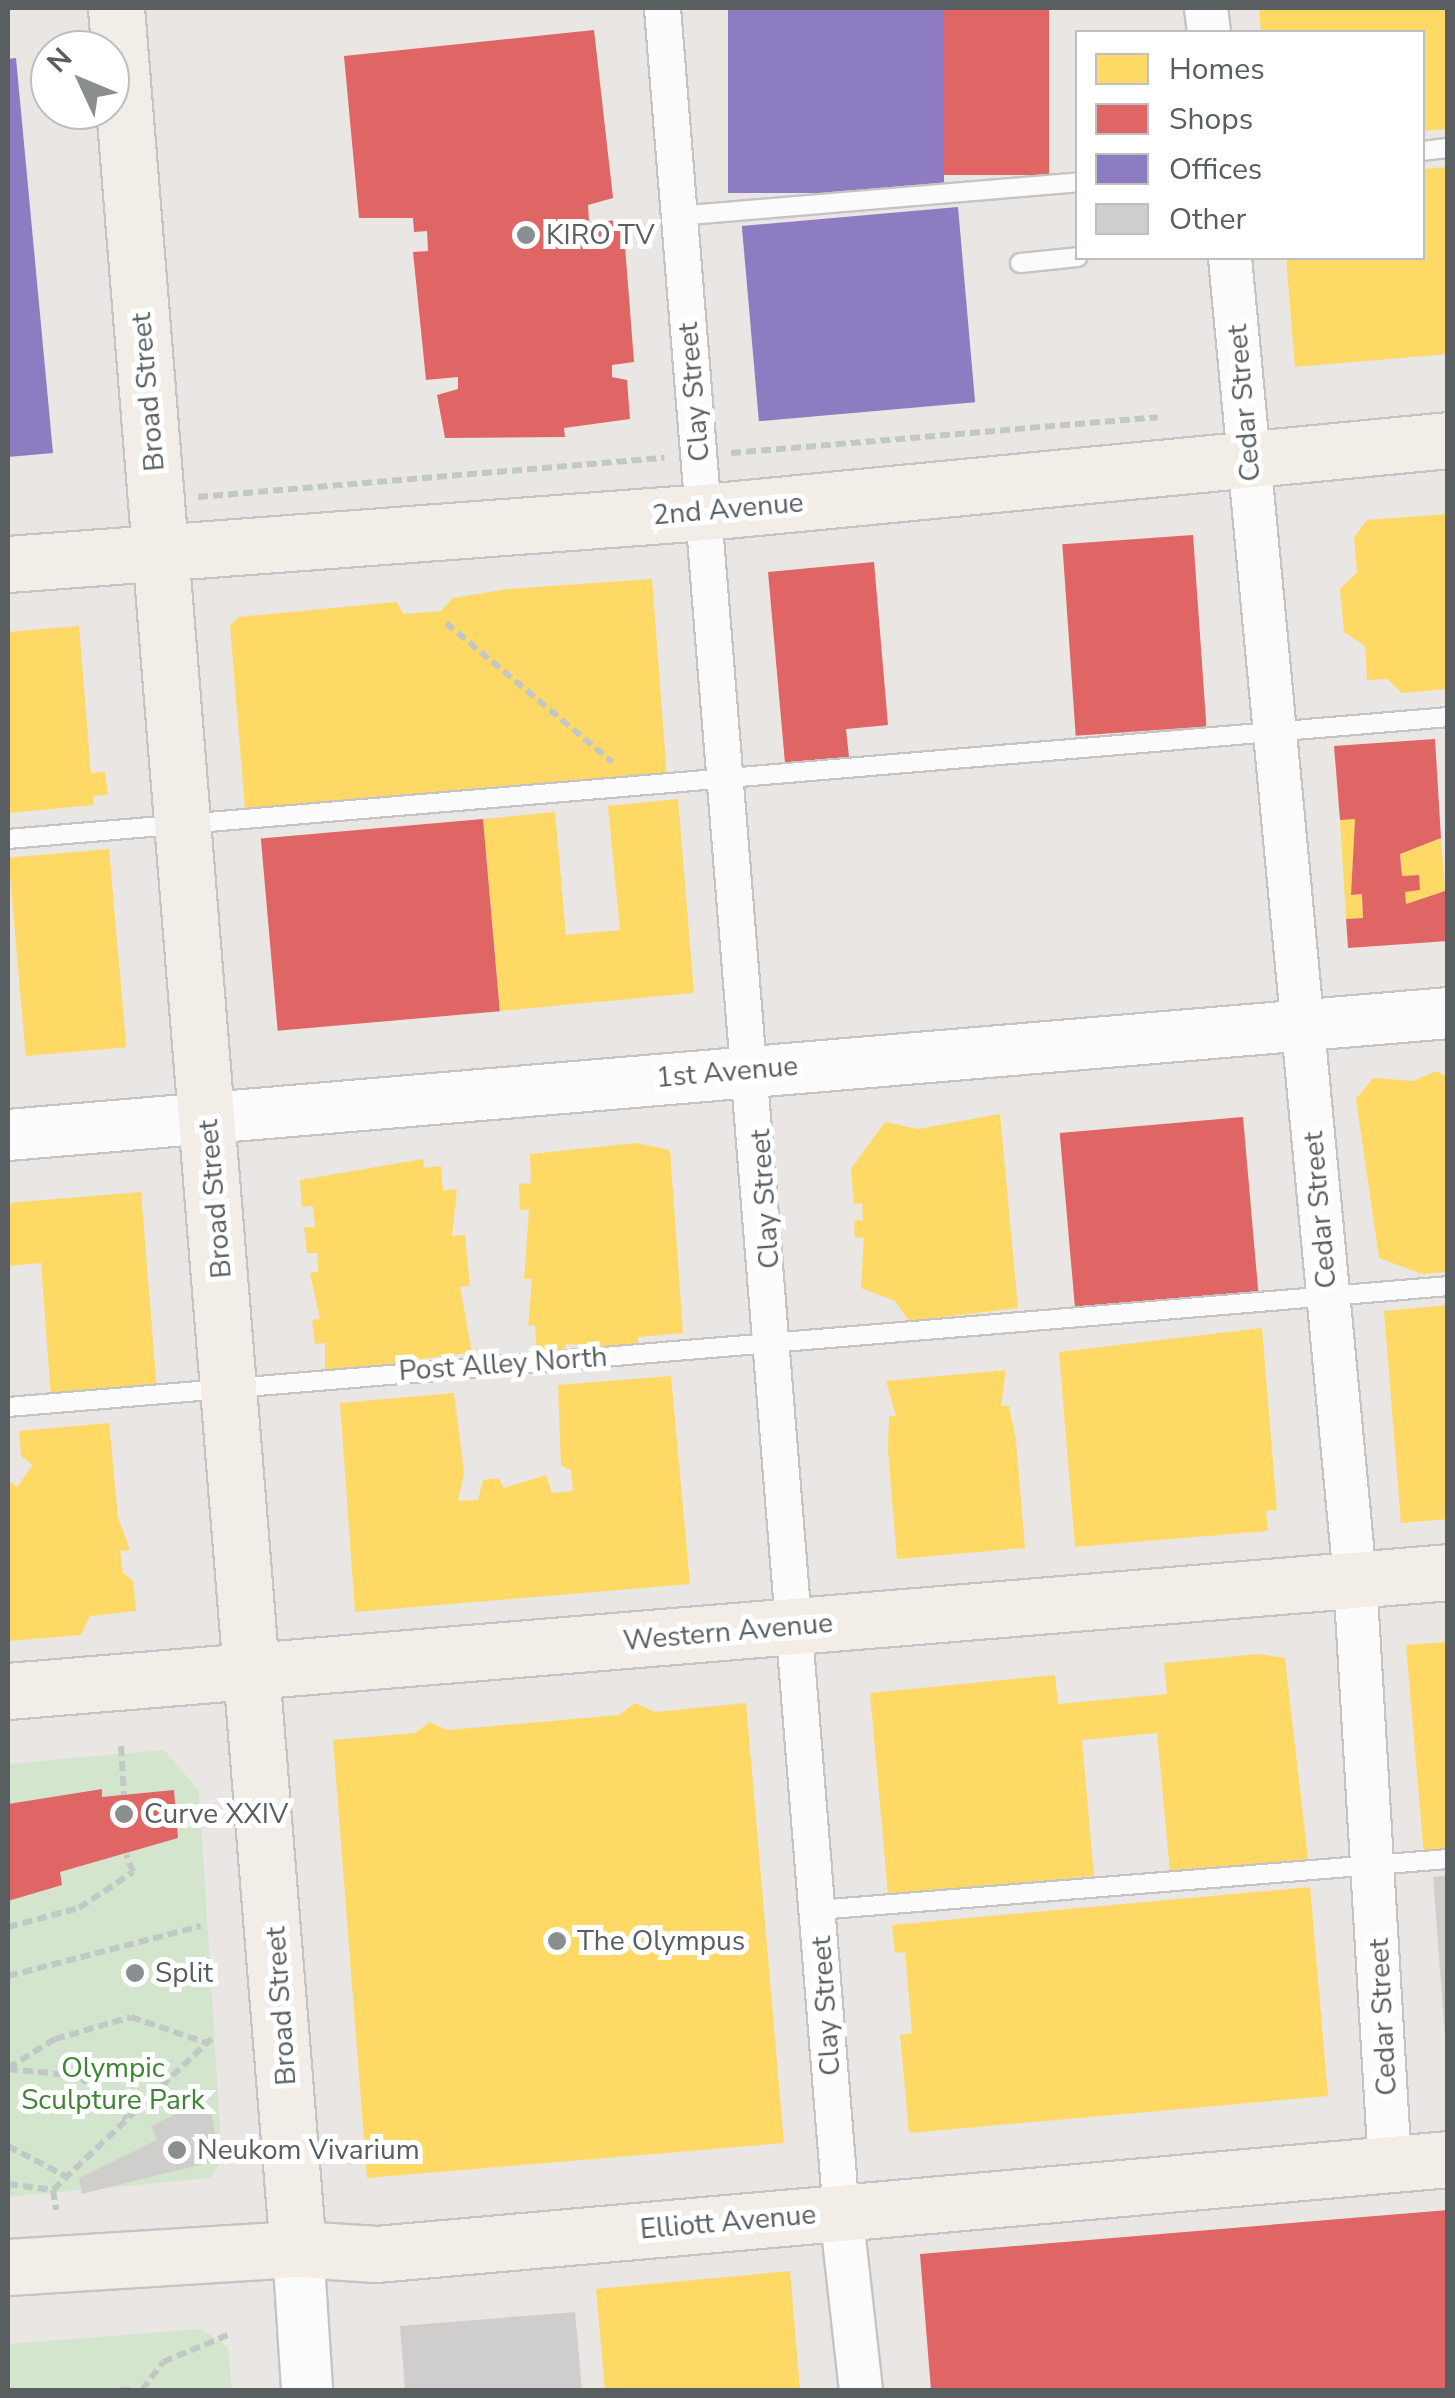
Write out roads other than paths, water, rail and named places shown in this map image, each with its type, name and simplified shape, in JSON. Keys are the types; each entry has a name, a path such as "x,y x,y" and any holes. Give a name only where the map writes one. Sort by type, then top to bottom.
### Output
{"main road":[{"name":"Broad Street","path":"116,8 254,1672 307,2390"},
{"name":"2nd Avenue","path":"8,564 705,512 1448,440"},
{"name":"1st Avenue","path":"8,1135 1448,1013"},
{"name":"Western Avenue","path":"8,1691 1448,1572"},
{"name":"Elliott Avenue","path":"8,2266 298,2249 376,2254 1448,2158"}],"street":[{"name":"Clay Street","path":"662,8 677,216 755,1070 842,2212 860,2390"},
{"name":"Cedar Street","path":"1230,260 1355,1580 1376,1864 1390,2164"}],"lane":[{"path":"677,216 1075,182"},
{"path":"1020,262 1075,258"},
{"path":"8,839 727,782 1448,718"},
{"name":"Post Alley North","path":"8,1407 230,1385 777,1344 1448,1286"},
{"path":"818,1910 1448,1859"}],"place":[{"name":"KIRO TV","path":"526,235"},
{"name":"Curve XXIV","path":"124,1814"},
{"name":"The Olympus","path":"557,1941"},
{"name":"Split","path":"135,1973"},
{"name":"Neukom Vivarium","path":"177,2150"}],"park label":[{"name":"Olympic Sculpture Park","path":"113,2084"}]}
